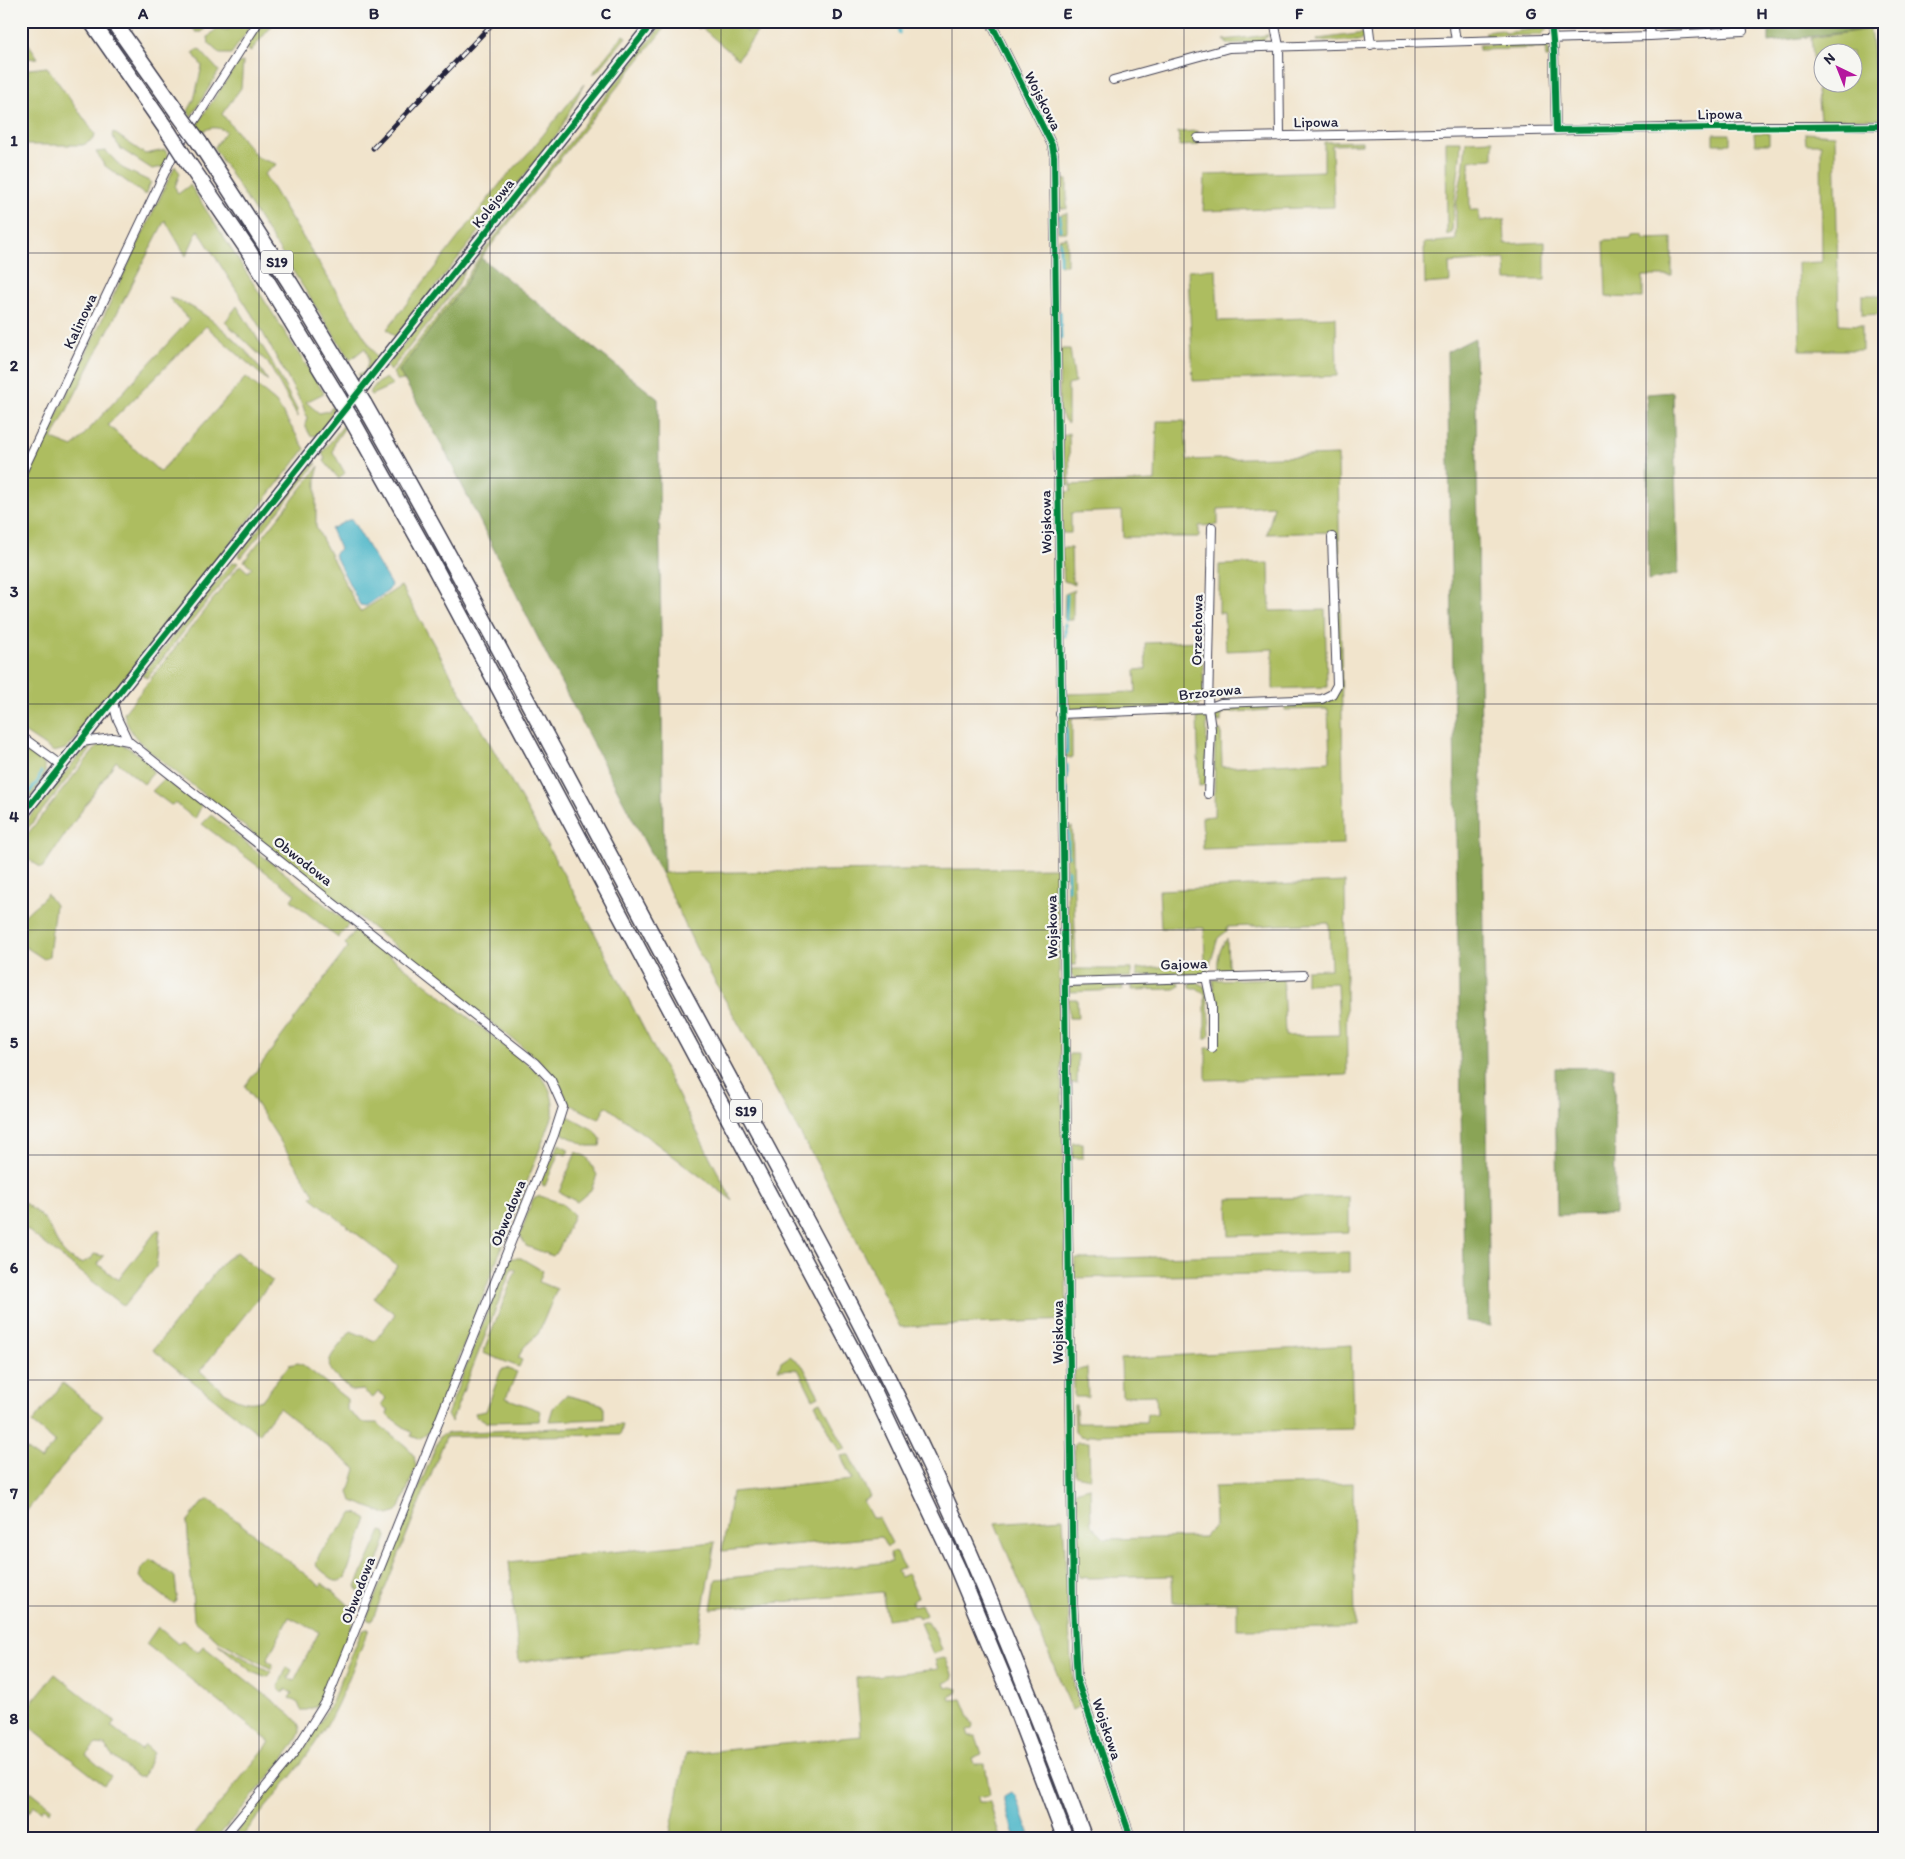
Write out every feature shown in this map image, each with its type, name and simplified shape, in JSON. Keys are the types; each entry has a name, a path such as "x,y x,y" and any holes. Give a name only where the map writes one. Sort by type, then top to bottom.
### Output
{"highway":[{"name":"S19","path":"91,21 170,133 352,401 450,558 850,1305 928,1462 972,1558 1030,1695 1084,1838"},
{"name":"S19","path":"113,21 199,142 351,383 352,420 444,585 872,1387 915,1475 972,1602 1065,1838"}],"street":[{"name":"Kalinowa","path":"21,475 178,145 259,21"},
{"name":"Kolejowa","path":"62,766 654,21"},
{"name":"Wojskowa","path":"990,21 1053,150 1060,714 1071,1334 1071,1497 1077,1680 1131,1838"},
{"path":"1274,21 1279,46 1280,137"},
{"path":"1368,21 1371,44"},
{"path":"1453,21 1456,41"},
{"path":"1551,21 1556,130"},
{"path":"1648,21 1650,36"},
{"path":"1113,80 1229,48 1650,36 1743,31 1741,21"},
{"name":"Lipowa","path":"1198,138 1556,130 1884,126"},
{"name":"Orzechowa","path":"1208,794 1212,729 1208,708 1212,527"},
{"name":"Brzozowa","path":"1060,714 1208,708 1221,702 1322,698 1332,694 1337,684 1332,537"},
{"name":"Obwodowa","path":"113,702 117,718 128,741 535,1063 551,1080 563,1107 557,1128 327,1700 293,1754 223,1838"},
{"path":"21,736 62,766 21,816"},
{"path":"81,742 107,738 128,741"},
{"name":"Gajowa","path":"1066,982 1303,974"},
{"path":"1206,977 1212,1005 1212,1048"}],"green space":[{"path":"186,21 210,21 202,32 196,32"},
{"path":"234,21 255,21 231,54 220,54 209,44 208,37 217,28 228,30"},
{"path":"265,21 276,21 250,52 246,47"},
{"path":"665,21 670,21 481,258 462,289 399,371 404,380 398,381 393,373 460,288 479,257"},
{"path":"690,21 734,21 747,32 756,21 765,21 738,59 701,27 699,29"},
{"path":"1542,21 1546,21 1547,29 1541,35 1486,36 1486,32 1503,30 1504,33 1542,28"},
{"path":"1645,21 1645,28 1626,28 1620,33 1603,32 1603,27"},
{"path":"1745,21 1768,21 1769,30 1754,30 1746,26"},
{"path":"1884,21 1884,27 1769,42 1769,22"},
{"path":"1693,24 1694,27 1703,26 1703,30 1656,31 1653,29"},
{"path":"1870,29 1881,119 1820,119 1817,92 1862,92 1862,42 1812,42 1812,47 1811,38"},
{"path":"21,32 38,58 21,59"},
{"path":"1365,33 1366,36 1361,41 1317,41 1318,39"},
{"path":"623,35 626,37 597,72 592,74"},
{"path":"1269,35 1264,39 1264,42 1227,44 1224,40"},
{"path":"1542,43 1548,46 1549,58 1546,58 1545,48 1479,50 1479,45"},
{"path":"199,49 219,71 191,117 188,111 194,100 202,66 193,53"},
{"path":"243,62 241,88 222,114 258,158 277,164 264,174 378,359 362,380 358,374 364,373 368,363 368,355 365,348 350,360 214,148 226,131 214,128 202,132 197,124 238,63"},
{"path":"47,67 95,134 94,139 83,145 21,145 21,70"},
{"path":"584,84 559,132 395,337 387,329 503,180 531,150"},
{"path":"1198,131 1198,145 1180,146 1178,132"},
{"path":"113,132 145,154 165,150 169,156 163,167 152,169 121,149 112,136"},
{"path":"1754,133 1769,133 1769,144 1755,144"},
{"path":"1805,133 1835,135 1839,324 1862,325 1862,350 1800,350 1798,263 1822,262 1821,144 1806,144"},
{"path":"1713,134 1730,134 1730,144 1713,144"},
{"path":"1493,140 1493,159 1469,160 1470,210 1479,210 1479,221 1504,219 1505,244 1545,242 1545,280 1506,280 1505,259 1449,263 1450,282 1425,284 1424,243 1456,240 1456,205 1464,164 1466,141"},
{"path":"1362,141 1362,144 1332,145 1334,207 1203,211 1205,175 1324,171 1324,142"},
{"path":"1446,141 1461,141 1452,233 1447,235"},
{"path":"1057,148 1059,148 1060,179 1067,180 1067,209 1057,207"},
{"path":"106,151 122,168 151,182 145,195 104,165 96,152"},
{"path":"175,166 180,173 175,187 178,194 190,185 324,393 306,402 319,413 329,411 332,407 336,413 316,436 310,435 305,425 307,418 303,406 258,324 198,230 186,256 165,220 52,439 73,447 189,320 169,298 196,309 225,331 251,357 268,381 206,326 108,425 160,472 246,377 276,402 305,449 76,739 65,749 54,752 21,730 21,485 35,461"},
{"path":"1067,213 1067,232 1058,232 1058,215"},
{"path":"1643,235 1643,239 1672,238 1672,276 1643,276 1643,298 1606,297 1604,240 1631,239 1632,236"},
{"path":"1067,237 1067,265 1060,265 1058,239"},
{"path":"481,258 658,399 664,872 661,873 549,660 443,447 399,371 462,289"},
{"path":"467,266 457,287 390,371 386,366"},
{"path":"1216,269 1218,321 1336,317 1337,376 1193,381 1188,270"},
{"path":"1862,295 1884,295 1884,314 1862,315"},
{"path":"237,306 271,360 297,410 298,417 268,363 225,322"},
{"path":"1475,338 1490,1326 1465,1322 1447,352"},
{"path":"1060,349 1070,349 1075,383 1068,385 1068,423 1059,410"},
{"path":"386,378 393,385 371,395 369,393 377,383"},
{"path":"1673,392 1678,574 1648,581 1647,394"},
{"path":"1157,421 1185,421 1187,460 1338,455 1344,844 1203,849 1202,817 1214,816 1215,733 1217,731 1221,730 1222,767 1330,761 1328,709 1285,710 1285,703 1322,701 1335,696 1339,691 1334,532 1267,534 1274,506 1218,509 1218,525 1199,526 1199,537 1123,537 1122,511 1071,513 1071,533 1062,533 1061,493 1071,491 1070,485 1155,481"},
{"path":"343,426 345,427 335,442 333,452 345,473 339,479 324,461 322,453"},
{"path":"1069,433 1070,485 1061,485 1062,436"},
{"path":"317,463 241,558 239,554 307,467"},
{"path":"319,466 316,478 316,527 360,612 401,586 573,891 732,1200 606,1106 599,1119 569,1104 559,1083 539,1060 154,754 141,743 126,722 124,713 240,565 248,572 252,567 244,561"},
{"path":"1061,548 1071,548 1072,582 1075,582 1075,585 1064,581"},
{"path":"232,563 238,563 147,678 142,675"},
{"path":"1269,563 1270,611 1325,610 1327,687 1273,689 1273,649 1226,651 1224,613 1219,613 1219,565"},
{"path":"1075,590 1073,594 1073,620 1066,620 1064,618 1065,594"},
{"path":"1202,641 1204,698 1199,705 1071,712 1068,710 1067,694 1136,692 1135,670 1146,669 1145,643"},
{"path":"1264,704 1268,706 1268,710 1221,713 1221,722 1216,721 1213,713 1222,706"},
{"path":"1199,711 1207,718 1206,785 1199,786 1197,715 1170,715"},
{"path":"1118,715 1072,718 1072,758 1065,757 1066,718"},
{"path":"21,742 40,759 45,772 43,779 24,806 21,804"},
{"path":"100,743 117,743 127,747 144,759 152,768 153,773 144,784 116,761 42,868 21,855 21,842"},
{"path":"92,746 21,837 21,828 81,753"},
{"path":"164,779 200,804 201,807 195,819 175,803 171,805 152,791"},
{"path":"211,815 349,924 338,938 291,900 295,894 202,824"},
{"path":"1072,827 1076,965 1069,965 1065,828"},
{"path":"1057,868 1067,1320 900,1327 824,1176 696,948 661,873"},
{"path":"1345,882 1347,1075 1206,1080 1206,1048 1214,1048 1213,980 1283,978 1285,1036 1339,1035 1337,983 1306,984 1306,970 1331,969 1329,923 1227,927 1227,931 1218,938 1208,971 1202,974 1137,976 1137,969 1205,963 1204,928 1161,928 1159,890"},
{"path":"47,894 55,905 49,956 44,959 21,944 21,920"},
{"path":"356,929 539,1073 549,1088 553,1103 553,1115 431,1430 419,1439 411,1436 412,1433 387,1415 388,1410 381,1405 386,1398 378,1392 373,1398 363,1390 352,1391 334,1374 329,1362 331,1356 351,1331 375,1341 395,1314 374,1298 397,1266 311,1197 314,1194 245,1086 348,947 345,944"},
{"path":"1227,939 1228,965 1234,972 1219,973 1219,955"},
{"path":"1069,969 1131,969 1131,977 1077,979 1072,976"},
{"path":"1194,980 1205,987 1208,1002 1210,1036 1205,1039 1205,995 1197,988 1190,988 1190,982"},
{"path":"1179,982 1180,986 1174,989 1131,990 1131,983"},
{"path":"1122,983 1123,990 1069,992 1070,985"},
{"path":"1068,999 1077,999 1078,1018 1069,1018"},
{"path":"1069,1054 1078,1054 1077,1083 1069,1083"},
{"path":"1614,1067 1615,1214 1557,1215 1555,1068"},
{"path":"568,1116 594,1130 601,1139 600,1146 587,1146 563,1134 562,1127"},
{"path":"1072,1143 1083,1143 1083,1158 1073,1158"},
{"path":"559,1144 568,1149 568,1153 566,1155 559,1152 545,1186 542,1185 542,1179"},
{"path":"576,1152 587,1157 597,1175 591,1190 577,1202 559,1192"},
{"path":"540,1196 561,1203 574,1215 558,1251 553,1256 526,1246 520,1235 533,1199"},
{"path":"1349,1197 1349,1232 1229,1236 1228,1199"},
{"path":"21,1200 44,1219 63,1252 81,1263 91,1259 94,1254 104,1256 98,1264 118,1280 157,1230 160,1230 156,1267 124,1306 21,1225"},
{"path":"236,1252 272,1281 200,1371 236,1399 253,1402 262,1400 289,1365 298,1363 303,1365 347,1399 347,1410 363,1423 377,1423 407,1447 414,1456 416,1467 400,1508 395,1513 389,1515 352,1501 349,1492 356,1469 279,1408 259,1434 153,1350 224,1261"},
{"path":"1350,1252 1350,1272 1074,1278 1075,1259"},
{"path":"511,1258 521,1258 543,1271 539,1282 557,1289 538,1334 524,1347 518,1358 522,1360 519,1367 483,1353 516,1270 512,1268 451,1422 447,1415 506,1265"},
{"path":"1351,1345 1353,1429 1089,1435 1089,1437 1079,1436 1075,1432 1074,1405 1076,1405 1077,1422 1146,1422 1147,1414 1157,1414 1156,1395 1122,1396 1121,1359"},
{"path":"790,1356 803,1366 819,1396 813,1399 798,1369 778,1370 781,1362"},
{"path":"506,1368 517,1372 506,1398 541,1411 539,1421 485,1422 476,1416 475,1413 486,1411 501,1370"},
{"path":"1087,1368 1088,1397 1074,1397 1074,1371"},
{"path":"63,1383 103,1416 21,1518 21,1446 41,1460 55,1442 32,1423"},
{"path":"566,1395 601,1404 604,1408 604,1419 549,1421 553,1408"},
{"path":"821,1402 846,1449 839,1451 815,1404"},
{"path":"623,1425 620,1435 446,1437 372,1621 368,1620 367,1617 440,1436 449,1433"},
{"path":"1077,1442 1089,1442 1090,1478 1075,1475 1074,1445"},
{"path":"849,1455 870,1497 863,1501 872,1518 879,1518 892,1543 887,1548 881,1537 722,1551 732,1492 852,1480 841,1456"},
{"path":"1353,1483 1355,1628 1237,1629 1237,1602 1173,1603 1172,1576 1090,1578 1079,1577 1077,1573 1075,1491 1090,1487 1091,1525 1105,1539 1204,1537 1215,1526 1214,1487"},
{"path":"209,1499 320,1586 322,1583 344,1600 351,1609 353,1620 350,1631 319,1705 307,1710 301,1710 298,1703 289,1698 292,1693 285,1689 282,1693 278,1687 287,1667 292,1670 288,1678 294,1681 319,1632 289,1617 267,1660 273,1664 272,1669 219,1641 194,1620 187,1522 201,1504"},
{"path":"353,1513 360,1514 367,1519 345,1578 342,1581 335,1581 317,1567 316,1563 320,1553"},
{"path":"1063,1518 1071,1661 1074,1685 1080,1706 1072,1710 995,1523"},
{"path":"381,1531 385,1532 387,1537 367,1591 360,1594 356,1586"},
{"path":"715,1542 697,1641 519,1662 509,1562"},
{"path":"889,1553 897,1553 904,1568 897,1571 900,1577 907,1574 918,1597 912,1602 913,1606 921,1604 926,1615 919,1619 917,1615 887,1619 882,1592 711,1609 716,1579 892,1562"},
{"path":"151,1559 175,1577 177,1597 175,1603 172,1603 139,1577 141,1569"},
{"path":"928,1621 942,1649 933,1654 920,1623"},
{"path":"158,1627 178,1644 182,1640 198,1652 203,1646 291,1715 299,1726 300,1731 297,1739 289,1751 217,1838 192,1838 270,1742 146,1644"},
{"path":"369,1629 343,1692 316,1742 241,1838 231,1838 308,1743 332,1701 362,1631"},
{"path":"218,1644 271,1672 269,1676 264,1677 252,1672"},
{"path":"946,1659 953,1677 950,1681 944,1683 946,1688 958,1689 957,1693 949,1696 950,1700 962,1699 973,1726 972,1729 967,1730 969,1736 976,1736 982,1754 972,1758 974,1764 985,1764 990,1795 978,1797 979,1802 990,1802 1000,1838 669,1838 686,1754 861,1736 856,1678 938,1669 935,1660"},
{"path":"55,1674 115,1721 111,1726 141,1750 145,1745 153,1752 143,1777 137,1777 111,1755 105,1745 96,1744 86,1755 111,1776 104,1785 24,1722 32,1712 27,1708"},
{"path":"27,1792 32,1792 52,1808 49,1812 44,1807 41,1811 34,1806 21,1821 21,1796"}],"water":[{"path":"348,520 352,520 391,585 388,591 366,606 360,605 334,554 340,549 331,529"},
{"path":"1011,1792 1016,1795 1031,1838 1015,1838 1004,1802 1004,1796"}],"waterway":[{"path":"899,21 899,33"},
{"path":"1059,201 1059,206"},
{"path":"1060,216 1060,230"},
{"path":"1060,241 1060,263"},
{"path":"1060,312 1061,338"},
{"path":"1066,620 1067,595"},
{"path":"1065,624 1065,636"},
{"path":"1065,674 1066,706"},
{"path":"1066,720 1067,754"},
{"path":"1067,765 1067,778"},
{"path":"21,803 38,781 41,772"},
{"path":"1067,789 1067,817"},
{"path":"1068,830 1068,856"},
{"path":"1068,870 1068,890"}],"railway":[{"path":"373,148 495,21"}],"cycle path":[{"path":"21,816 654,21"},
{"path":"990,21 1052,145 1054,156 1073,1604 1077,1680 1131,1838"},
{"path":"1551,21 1554,52 1556,130 1884,126"}]}
